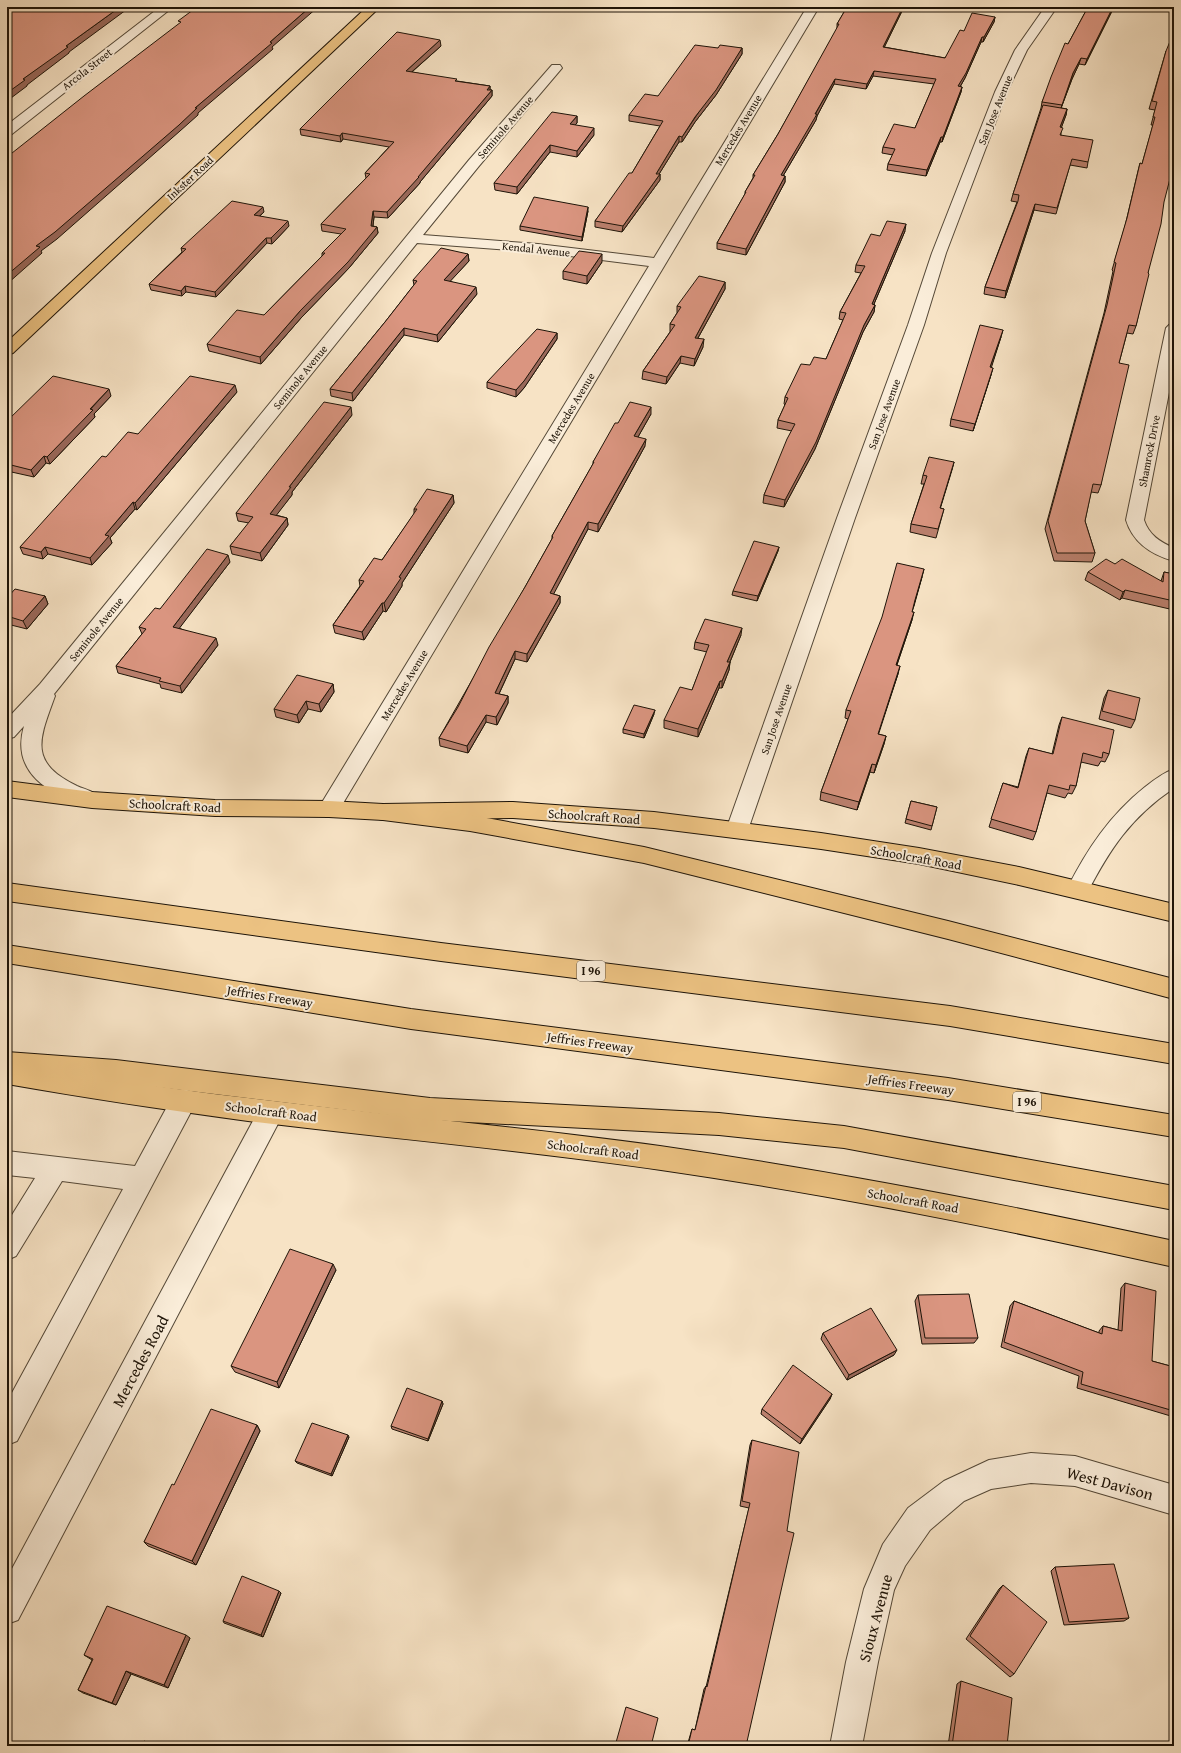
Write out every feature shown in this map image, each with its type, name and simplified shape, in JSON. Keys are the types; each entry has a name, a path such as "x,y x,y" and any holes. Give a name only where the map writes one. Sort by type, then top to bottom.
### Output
{"main road":[{"name":"Inkster Road","path":"7,350 374,7"},
{"name":"Schoolcraft Road","path":"7,789 92,800 215,808 329,809 383,812 513,810 654,820 821,841 919,856 994,870 1174,913"},
{"path":"383,812 470,823 644,855 956,932 1174,989"},
{"name":"I 96","path":"7,892 441,952 950,1016 1174,1054"},
{"name":"Jeffries Freeway","path":"7,954 411,1019 948,1089 1174,1126"},
{"path":"7,1064 116,1070 430,1109 719,1124 844,1137 1174,1198"},
{"name":"Schoolcraft Road","path":"7,1073 112,1091 271,1112 515,1139 739,1170 948,1206 1174,1254"}],"street":[{"name":"Arcola Street","path":"7,132 167,7"},
{"name":"Mercedes Avenue","path":"329,809 813,7"},
{"name":"San Jose Avenue","path":"737,830 846,518 916,325 939,253 1001,92 1021,50 1051,7"},
{"name":"Seminole Avenue","path":"7,732 47,689 474,163 556,68"},
{"name":"Kendal Avenue","path":"413,238 538,248 659,264"},
{"name":"Shamrock Drive","path":"1174,328 1135,520 1137,528 1142,536 1152,544 1174,555"},
{"path":"47,689 31,742 32,756 42,772 54,783 70,792 92,800"},
{"path":"1078,889 1091,862 1109,834 1131,810 1156,789 1174,777"},
{"path":"7,1430 184,1100"},
{"name":"Mercedes Road","path":"7,1610 271,1112"},
{"path":"7,1163 141,1179"},
{"path":"7,1247 55,1169"},
{"name":"West Davison","path":"954,1491 989,1475 1031,1468 1075,1471 1174,1500"},
{"name":"Sioux Avenue","path":"846,1746 862,1662 879,1589 894,1555 919,1519 954,1491"}],"building":[{"path":"120,7 66,46 68,47 23,79 25,80 7,93 7,8"},
{"path":"197,7 310,7 270,42 272,43 195,108 197,108 179,125 55,232 36,246 40,247 7,275 7,157 181,22 178,21"},
{"path":"847,7 903,7 883,47 945,58 960,30 964,31 972,13 995,17 984,37 982,37 966,73 958,86 962,87 943,137 941,137 927,170 888,164 895,149 883,147 894,124 915,128 936,79 874,71 867,84 835,79 815,114 817,114 781,175 785,176 746,249 717,243 755,175 753,175 778,134"},
{"path":"1088,7 1113,7 1087,59 1081,58 1073,73 1062,105 1042,102 1065,43 1068,44"},
{"path":"397,32 440,40 406,71 457,79 455,81 490,86 487,90 492,90 419,177 387,212 373,211 371,226 377,227 348,262 300,311 260,357 207,344 237,310 264,315 325,253 322,253 346,229 321,224 370,174 365,173 394,142 342,133 340,136 300,129"},
{"path":"1171,39 1174,40 1174,163 1136,326 1129,325 1119,363 1129,365 1101,485 1093,484 1085,521 1095,553 1057,553 1048,521 1107,305 1116,263 1114,262 1127,218 1140,163 1142,164 1155,117 1153,117 1157,102 1152,101 1166,51"},
{"path":"695,45 718,48 720,45 742,48 716,90 682,137 679,136 656,174 660,174 623,226 595,221 629,173 632,173 663,121 629,115 645,94 658,96"},
{"path":"1043,105 1067,109 1060,127 1063,128 1060,135 1093,140 1088,162 1072,159 1057,208 1035,204 1006,291 985,287 1018,201 1019,195 1013,194"},
{"path":"552,112 577,116 570,124 594,128 577,151 550,145 517,187 494,183"},
{"path":"534,197 588,207 582,237 520,226"},
{"path":"232,201 263,207 254,215 288,221 271,238 266,238 215,292 185,286 181,291 149,284 186,249 181,248"},
{"path":"887,221 906,224 872,304 875,305 864,325 816,442 785,500 764,495 787,439 795,424 778,420 788,398 785,397 801,364 810,365 814,357 826,359 846,313 840,312 865,266 856,265 871,234 880,236"},
{"path":"441,248 468,254 444,280 476,287 437,335 404,328 352,393 330,389 417,281 413,280"},
{"path":"579,251 602,254 587,276 563,271"},
{"path":"699,276 725,282 695,338 704,339 695,359 681,356 667,377 643,371 675,325 670,324 681,307 677,306"},
{"path":"980,325 1003,330 990,367 993,368 975,424 951,419"},
{"path":"537,329 557,333 524,381 516,390 487,382"},
{"path":"53,376 109,389 90,409 93,410 47,457 44,456 31,470 7,464 7,421"},
{"path":"190,376 235,385 135,503 133,502 105,535 109,536 90,558 45,547 41,552 20,547 102,456 106,457 128,432 138,434"},
{"path":"324,402 351,407 270,514 287,518 260,553 230,546 253,517 236,513"},
{"path":"630,402 651,407 634,436 646,439 598,524 588,522 550,593 560,596 527,654 515,651 495,693 508,696 496,717 486,715 467,746 439,738 458,707 489,647 553,537 552,536 615,423 618,423"},
{"path":"929,457 954,462 940,508 944,509 938,529 911,524 927,476 923,475"},
{"path":"427,489 453,495 399,577 401,578 384,603 382,603 362,632 333,625 364,581 359,580 374,558 382,560 417,509 414,509"},
{"path":"754,541 779,547 758,596 733,591"},
{"path":"207,549 228,555 173,627 216,638 180,686 159,681 161,678 116,666 146,629 139,627 155,608 160,609"},
{"path":"1106,559 1115,564 1122,559 1163,582 1164,572 1174,574 1174,601 1125,590 1123,592 1088,572"},
{"path":"897,563 924,569 912,612 914,612 896,665 900,666 878,734 886,736 876,765 872,764 859,802 821,792 851,711 846,710 882,617"},
{"path":"15,589 45,596 23,621 7,616 7,598"},
{"path":"705,619 742,628 727,662 730,662 722,681 720,681 698,729 664,720 680,687 692,690 709,645 695,642"},
{"path":"297,675 333,684 319,704 306,701 297,715 274,709"},
{"path":"1108,690 1140,698 1135,720 1102,711"},
{"path":"634,705 655,710 644,734 623,729"},
{"path":"1062,717 1114,730 1109,754 1103,752 1102,758 1083,753 1076,786 1070,785 1069,790 1049,785 1036,832 991,819 1003,783 1018,788 1029,748 1053,754"},
{"path":"911,801 937,807 932,826 906,819"},
{"path":"290,1249 333,1264 277,1382 231,1366"},
{"path":"1125,1283 1156,1291 1152,1361 1174,1367 1174,1411 1081,1384 1083,1372 1004,1342 1014,1301 1102,1334 1103,1326 1122,1331"},
{"path":"969,1294 978,1338 925,1338 918,1295"},
{"path":"871,1308 897,1350 849,1375 823,1333"},
{"path":"793,1365 832,1394 802,1439 762,1409"},
{"path":"407,1388 442,1401 428,1439 391,1426"},
{"path":"211,1409 257,1425 192,1561 144,1542"},
{"path":"312,1423 348,1435 331,1474 295,1461"},
{"path":"752,1440 799,1452 787,1531 794,1533 746,1746 688,1746 692,1729 695,1730 706,1686 707,1687 750,1503 742,1501"},
{"path":"1114,1564 1129,1618 1069,1622 1055,1567"},
{"path":"242,1576 279,1591 261,1635 223,1621"},
{"path":"1003,1585 1047,1622 1014,1674 970,1636"},
{"path":"107,1606 186,1635 164,1685 126,1671 112,1703 78,1690 93,1659 84,1655"},
{"path":"961,1681 1012,1698 1007,1746 952,1746"},
{"path":"626,1707 658,1718 651,1746 615,1746"},
{"path":"144,1741 156,1746 142,1746"}]}
